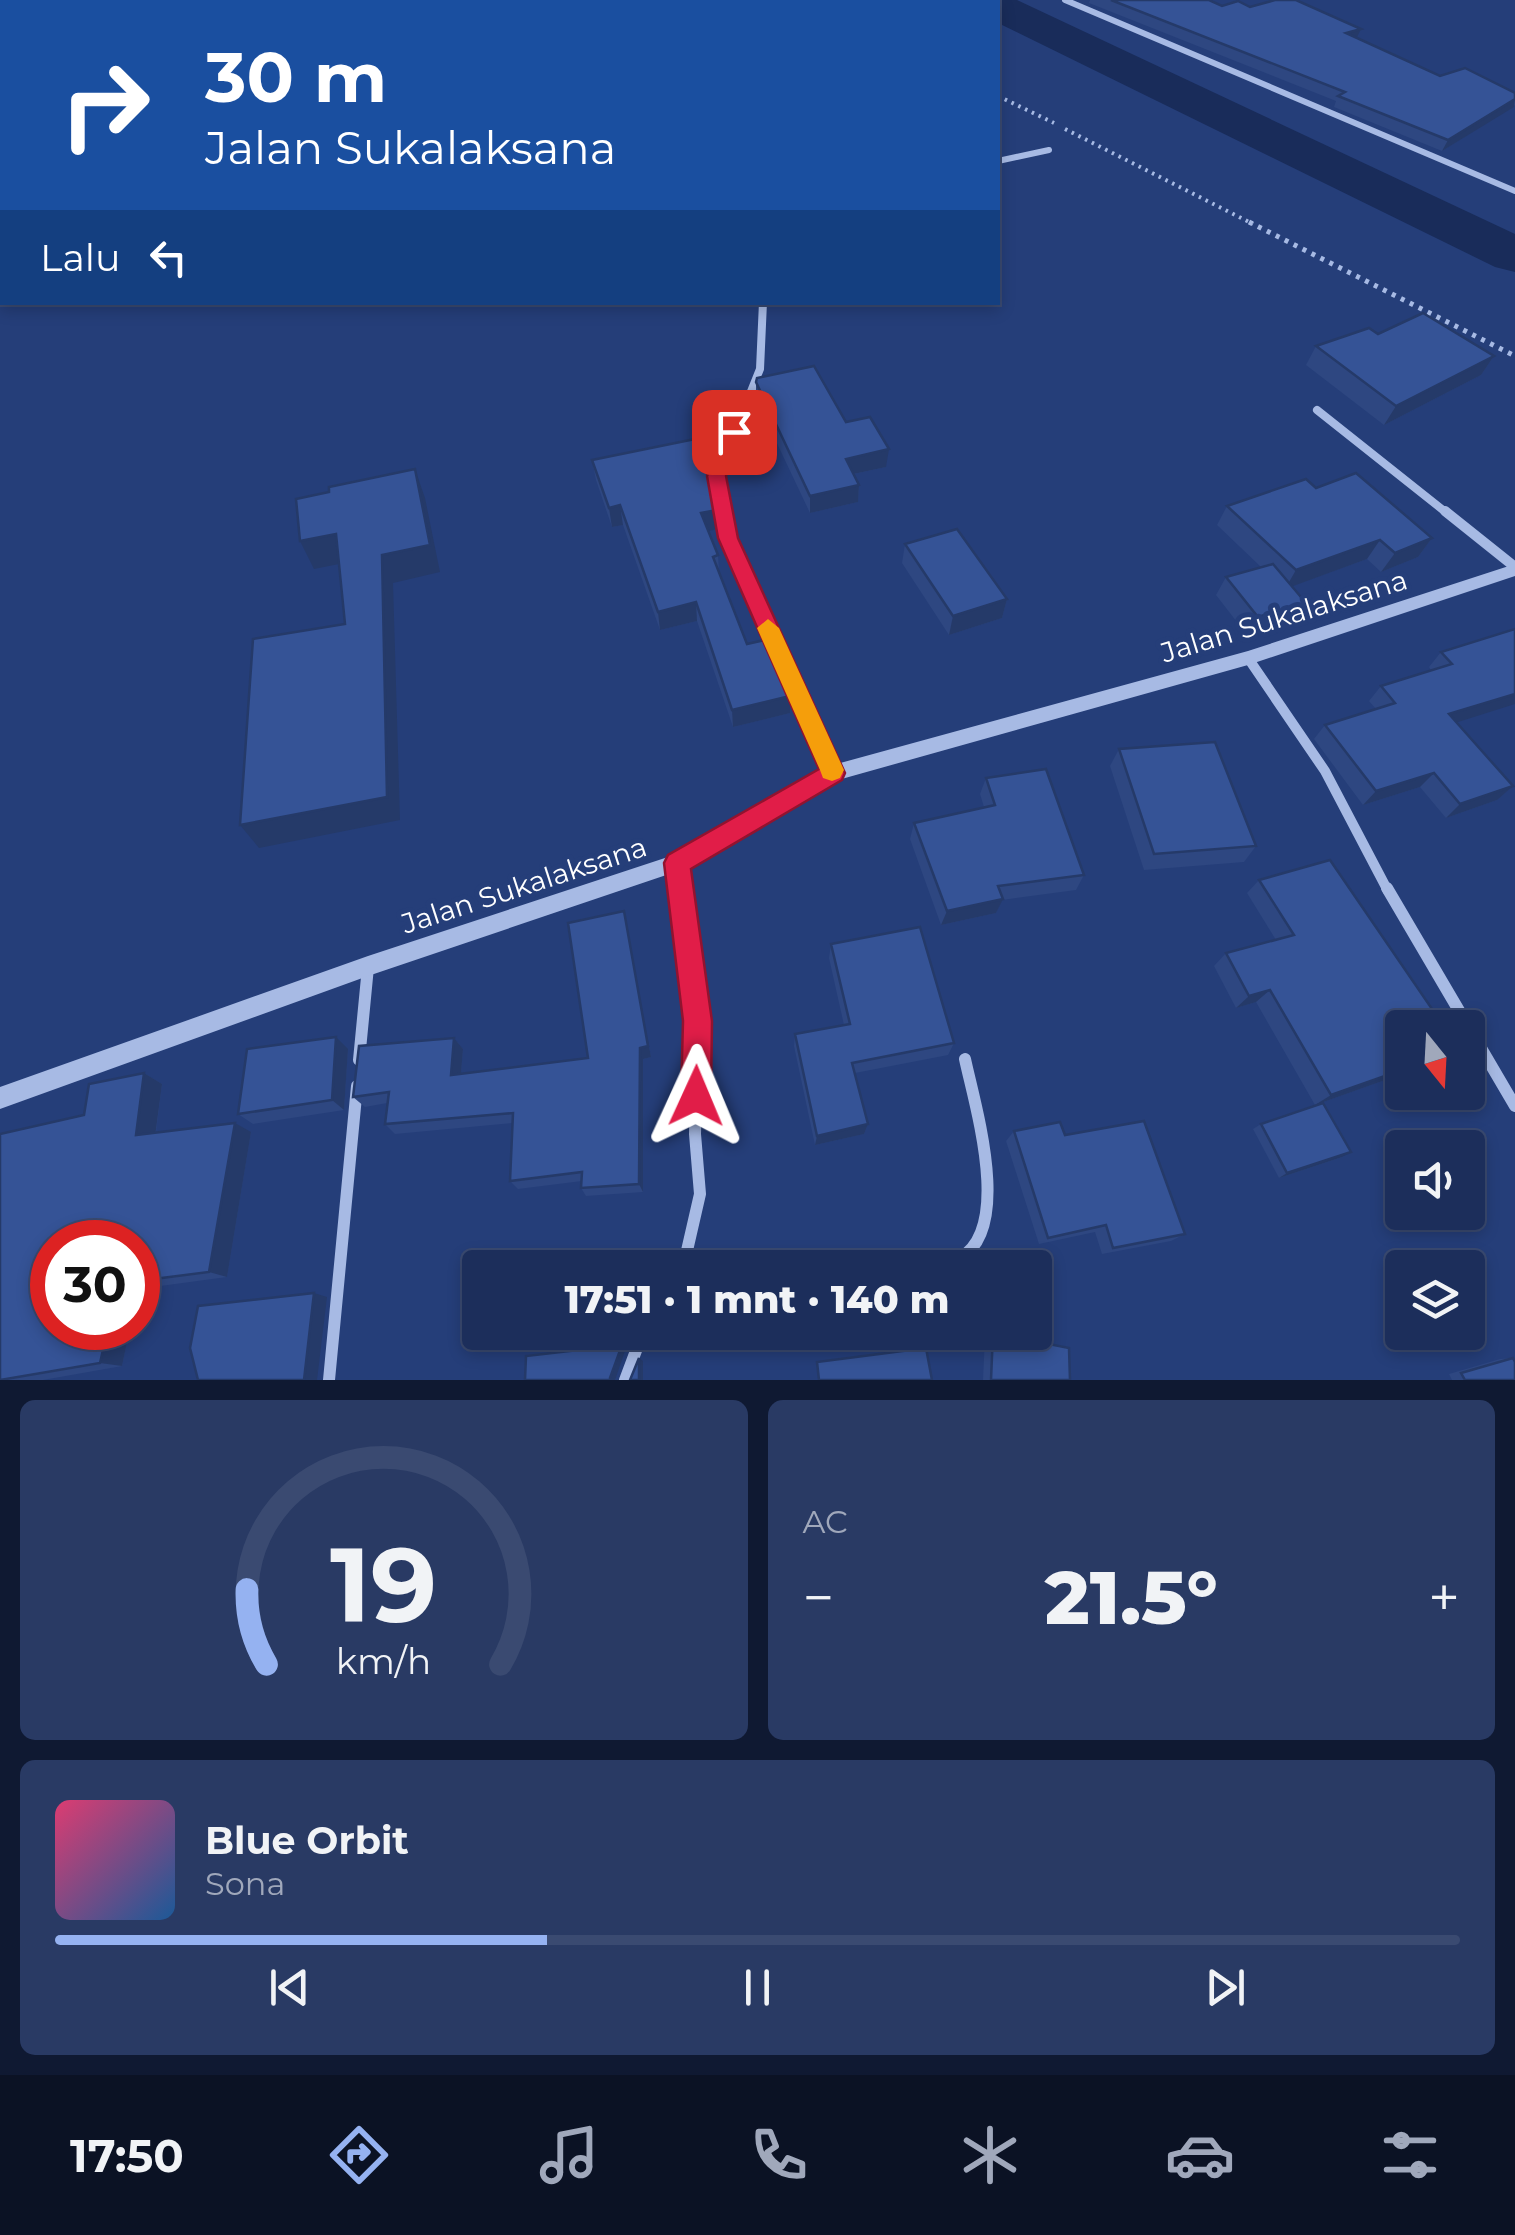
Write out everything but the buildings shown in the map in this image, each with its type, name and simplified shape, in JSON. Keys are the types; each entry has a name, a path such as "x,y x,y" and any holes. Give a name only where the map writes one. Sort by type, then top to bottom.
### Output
{"street":[{"path":"1065,0 1515,191"},
{"path":"1000,161 1050,150"},
{"path":"762,305 760,368 717,476 728,538 833,773"},
{"path":"1317,410 1515,568"},
{"name":"Jalan Sukalaksana","path":"0,1098 368,966 677,863 833,773 1248,658 1515,568"},
{"path":"1248,658 1324,771 1408,928 1515,1106"},
{"path":"677,863 698,1021 695,1134 700,1194 688,1250"},
{"path":"329,1380 368,966"},
{"path":"965,1059 990,1202 979,1246 974,1250"},
{"path":"624,1380 636,1350"}],"path":[{"path":"1000,97 1515,356"}],"waterway":[{"path":"1000,8 1515,255"}],"slow traffic":[{"path":"768,628 832,770"}],"route":[{"path":"696,1096 698,1021 677,863 833,773 728,538 717,476 734,432"}]}
